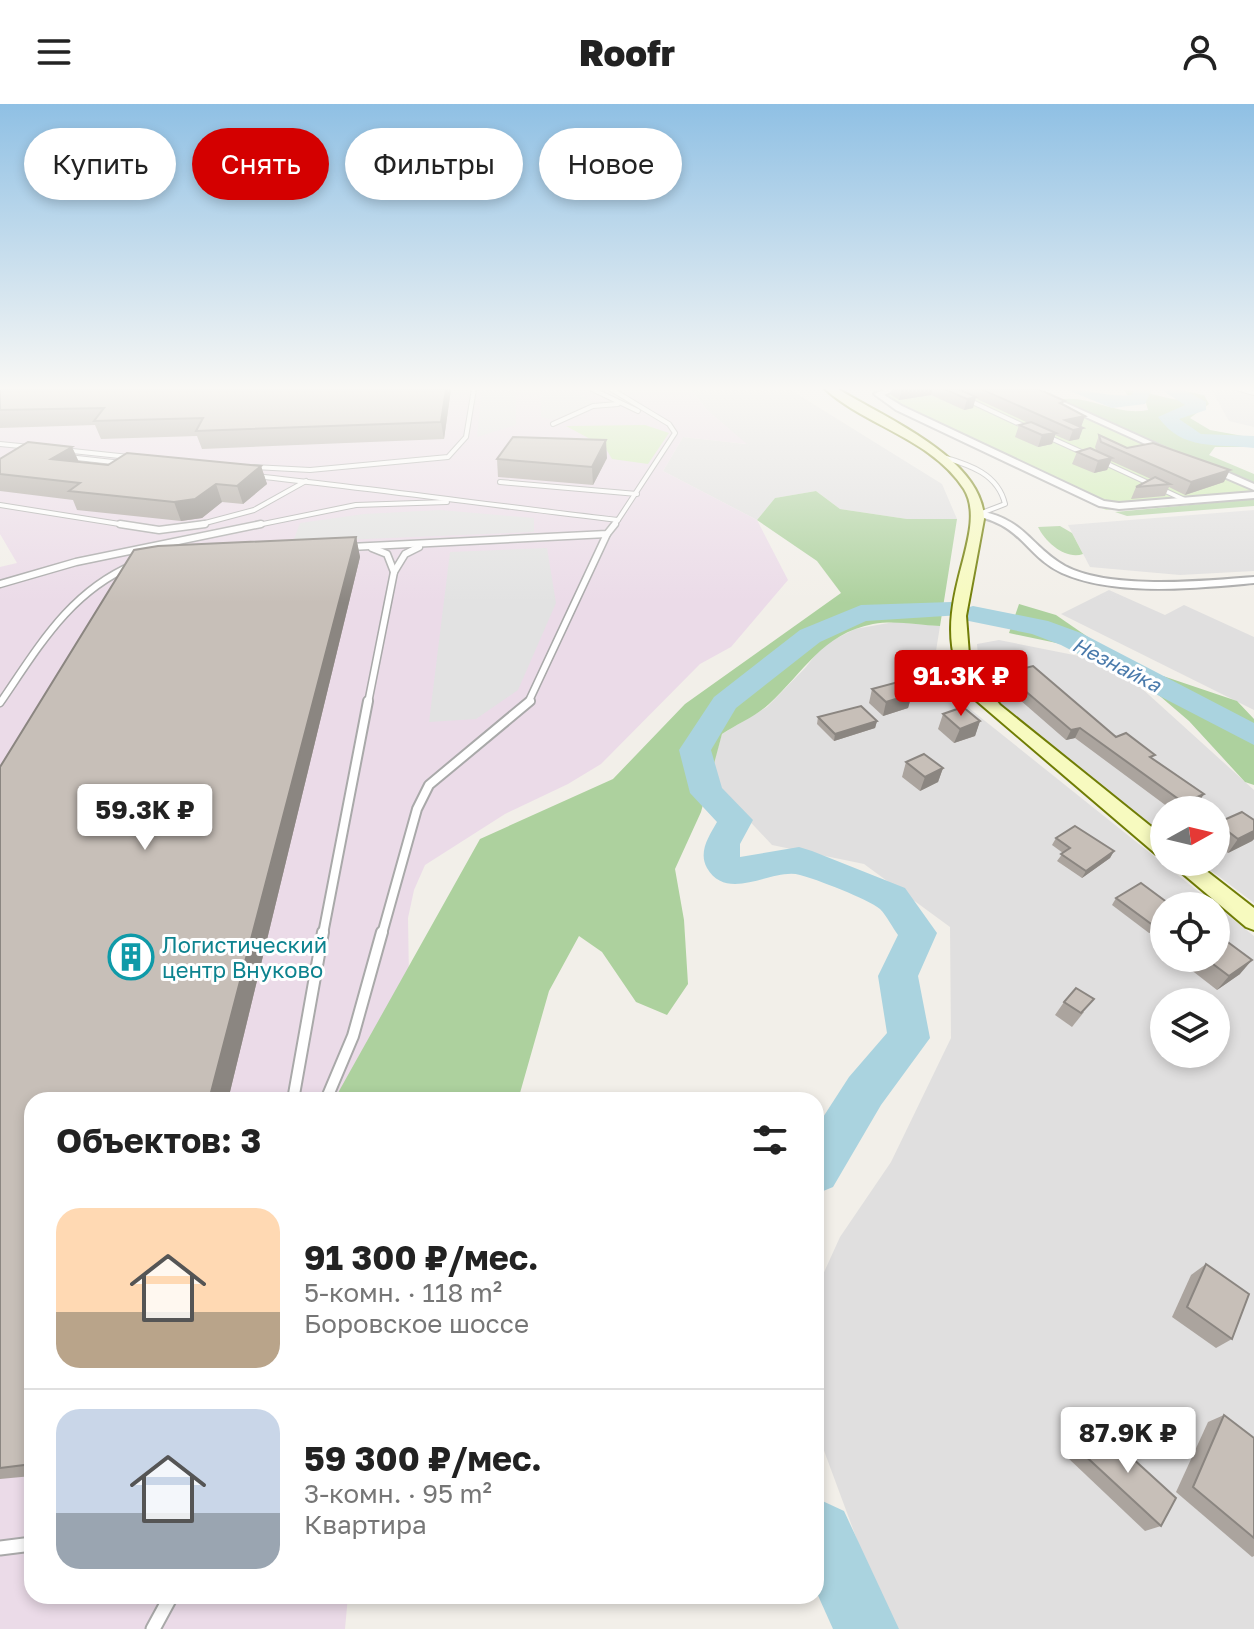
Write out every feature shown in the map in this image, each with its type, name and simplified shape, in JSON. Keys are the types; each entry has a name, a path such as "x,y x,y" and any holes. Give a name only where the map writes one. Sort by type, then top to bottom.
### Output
{"main road":[{"path":"941,460 963,478 979,514 958,633 961,667 982,698 1150,837"},
{"path":"1198,876 1254,921"}],"street":[{"path":"1009,460 1102,504 1119,506 1254,495"},
{"path":"1200,464 1254,487"},
{"path":"979,514 1014,526 1045,556 1074,574 1143,582 1254,580"}],"lane":[{"path":"107,460 133,464"},
{"path":"250,467 310,470 414,460"},
{"path":"329,1092 353,1036 417,809 429,785 524,708 534,696 607,534 658,460"},
{"path":"952,460 972,466 1001,489 1005,504 979,514"},
{"path":"1098,460 1187,501"},
{"path":"243,475 439,495 480,504"},
{"path":"0,505 159,530 183,528 268,506 306,481"},
{"path":"500,482 637,494"},
{"path":"0,582 370,503 420,499 618,520"},
{"path":"345,547 607,534"},
{"path":"294,1092 339,846 394,572 405,554 431,544"},
{"path":"360,546 387,554 394,572"},
{"path":"0,703 79,595 98,579 142,563"},
{"path":"0,1548 24,1545"},
{"path":"153,1629 167,1604"}],"shaded area":[{"path":"0,460 669,460 663,471 757,520 788,580 731,647 700,664 601,764 568,784 505,814 425,865 414,890 408,918 409,979 394,1092 24,1092 24,1604 347,1604 345,1629 0,1629 0,567 17,563 0,534"},
{"path":"669,460 904,460 942,484 957,519 907,519 840,509 816,491 775,498 757,520 663,471"},
{"path":"440,510 534,518 534,532 293,542 300,523 364,514"},
{"path":"1254,510 1254,571 1180,575 1090,567 1068,525"},
{"path":"547,548 556,603 518,690 476,719 429,722 450,552"},
{"path":"1109,590 1165,615 1184,605 1254,637 1254,710 1061,614"},
{"path":"894,622 940,626 936,651 970,709 1150,853 1150,876 1179,876 1199,892 1150,892 1150,972 1230,972 1230,917 1254,936 1254,1629 890,1629 824,1451 824,1272 840,1237 891,1162 951,1038 950,927 864,864 772,845 709,778 722,734 767,707 823,645 855,629"},
{"path":"999,640 1089,658 1138,685 1254,790 1254,903 1218,876 1230,876 1230,796 1150,796 1150,824 1020,725 981,690 977,644"}],"green space":[{"path":"620,460 651,460 648,464"},
{"path":"1003,460 1190,460 1252,488 1254,492 1106,510"},
{"path":"1198,460 1221,460 1254,474 1254,484"},
{"path":"816,491 840,509 907,519 957,519 940,626 881,623 840,636 815,656 764,708 722,734 701,812 675,869 684,920 688,984 667,1015 636,1002 602,952 579,936 549,991 520,1092 338,1092 480,839 613,779 685,704 841,593 817,561 757,520 775,498"},
{"path":"1254,499 1254,506 1127,516 1115,512"},
{"path":"1060,526 1072,533 1083,554 1070,555 1057,549 1038,527"},
{"path":"1019,604 1056,615 1114,655 1009,633"},
{"path":"1163,676 1237,701 1254,719 1254,785 1245,782 1189,721 1147,685"}],"building":[{"path":"0,460 62,460 108,465 116,460 201,460 261,466 237,486 216,484 195,499 174,502 69,491 80,483 0,474"},
{"path":"511,460 596,460 592,467"},
{"path":"1142,460 1202,460 1230,470 1191,482"},
{"path":"1155,477 1170,484 1136,487"},
{"name":"Логистический центр Внуково","path":"356,537 211,1092 24,1092 24,1465 0,1468 0,767 134,550 158,546"},
{"path":"1033,666 1116,737 1126,733 1155,755 1150,757 1204,794 1174,796 1080,728 1071,730 1009,677 1017,675 1013,671"},
{"path":"898,682 912,694 886,702 872,689"},
{"path":"861,706 877,721 835,734 818,717"},
{"path":"963,707 980,721 960,729 943,714"},
{"path":"924,754 943,768 925,777 906,762"},
{"path":"1242,812 1254,820 1254,831 1238,839 1230,833 1230,817"},
{"path":"1075,826 1114,851 1086,871 1061,854 1070,848 1056,838"},
{"path":"1141,883 1153,892 1150,892 1150,923 1116,898"},
{"path":"1230,944 1252,960 1229,976 1224,972 1230,972"},
{"path":"1076,988 1094,999 1081,1013 1064,1002"},
{"path":"1206,1264 1249,1294 1232,1339 1187,1307"},
{"path":"1224,1415 1254,1438 1254,1538 1193,1487"},
{"path":"1096,1425 1176,1498 1161,1526 1080,1451"}],"waterway":[{"name":"Незнайка","path":"824,1158 865,1091 909,1038 898,976 918,933 892,898 799,860 752,870 733,870 722,863 722,844 736,820 707,793 695,750 724,703 810,636 861,613 951,610"},
{"name":"Незнайка","path":"973,614 1039,627 1071,639 1254,735"},
{"name":"Незнайка","path":"824,1537 866,1629"}],"place":[{"name":"Логистический центр Внуково","path":"131,957"}]}
